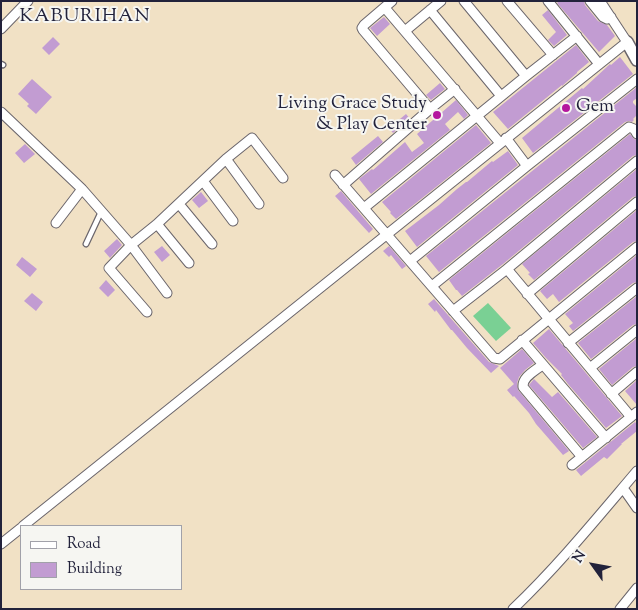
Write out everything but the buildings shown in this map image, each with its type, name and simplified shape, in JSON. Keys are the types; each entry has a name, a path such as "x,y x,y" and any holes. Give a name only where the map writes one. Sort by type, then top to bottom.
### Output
{"street":[{"path":"1,29 28,1"},
{"path":"405,31 441,1"},
{"path":"464,1 526,76"},
{"path":"507,1 553,55"},
{"path":"548,1 599,64"},
{"path":"590,1 603,17 607,19 611,17"},
{"path":"600,1 637,60"},
{"path":"430,109 362,28 364,24 389,4 405,31 478,116 527,166"},
{"path":"430,10 501,96"},
{"path":"364,208 577,36"},
{"path":"24,525 627,42"},
{"path":"410,261 637,79"},
{"path":"343,185 455,89"},
{"path":"1,112 82,189 114,224 167,293"},
{"path":"432,286 629,127 634,129 637,134"},
{"path":"147,312 109,268 131,245 252,138 282,178"},
{"path":"226,159 259,204"},
{"path":"454,311 637,161"},
{"path":"335,175 494,358 500,358 637,247"},
{"path":"203,181 233,221"},
{"path":"56,223 82,189"},
{"path":"527,294 637,202"},
{"path":"179,204 212,244"},
{"path":"157,224 189,263"},
{"path":"506,269 611,394 634,414 572,466"},
{"path":"568,343 637,288"},
{"path":"590,368 637,330"},
{"path":"522,340 606,438"},
{"path":"542,365 524,380 523,387 582,457"},
{"path":"611,394 637,372"},
{"path":"513,609 560,560 637,471"},
{"path":"623,488 637,508"},
{"path":"1,544 20,529"},
{"path":"622,608 637,588"}],"lane":[{"path":"86,244 101,212"}],"green space":[{"path":"488,303 511,328 496,341 473,316"}],"place":[{"name":"Gem","path":"566,108"},
{"name":"Living Grace Study & Play Center","path":"437,115"}],"district":[{"name":"KABURIHAN","path":"85,18"}]}
